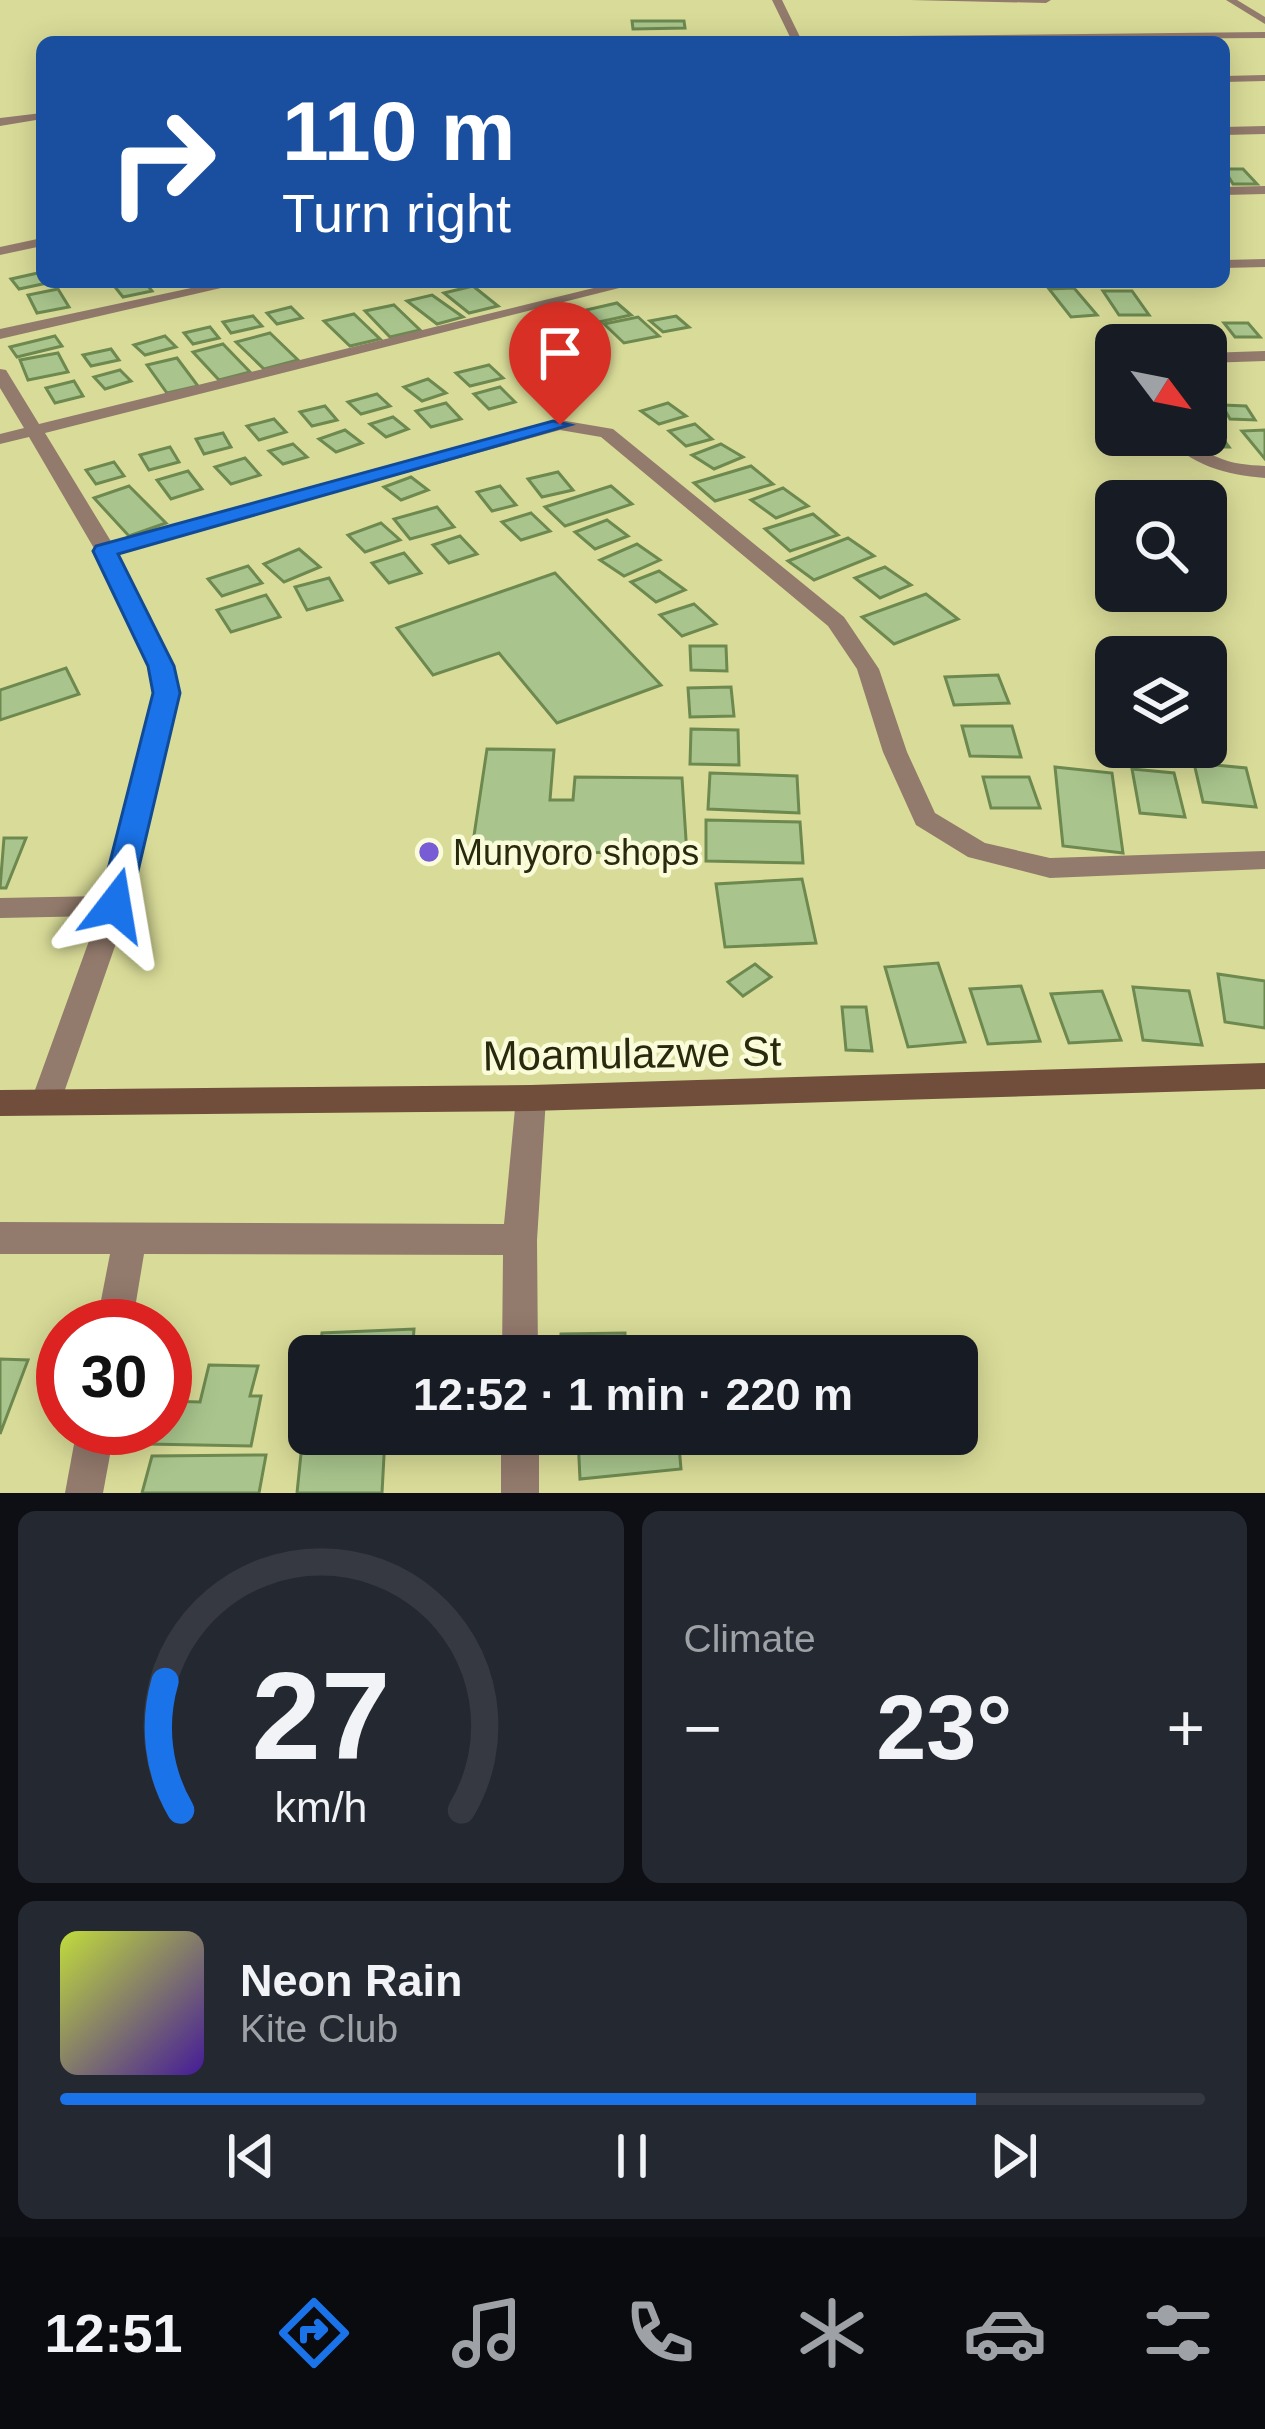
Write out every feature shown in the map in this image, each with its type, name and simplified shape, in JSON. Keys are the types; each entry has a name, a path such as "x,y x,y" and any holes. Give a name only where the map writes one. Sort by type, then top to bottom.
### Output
{"street":[{"path":"777,0 794,36"},
{"path":"915,0 1046,0"},
{"path":"1232,0 1265,21"},
{"path":"1194,36 1265,35"},
{"path":"1230,79 1265,78"},
{"path":"0,122 36,117"},
{"path":"1230,131 1265,130"},
{"path":"1230,190 1265,190"},
{"path":"0,251 36,243"},
{"path":"1230,264 1265,263"},
{"path":"0,334 212,288"},
{"path":"0,439 612,288"},
{"path":"1227,357 1265,356"},
{"path":"0,374 104,551 161,666 166,693 115,905 46,1101"},
{"path":"104,551 560,425 584,427 607,434 836,622 868,670 895,752 925,819 976,850 1050,868 1265,860"},
{"path":"1203,456 1238,472 1265,472"},
{"path":"0,908 115,905"},
{"name":"Moamulazwe St","path":"0,1103 531,1098 1265,1076"},
{"path":"520,1335 520,1240 531,1098"},
{"path":"0,1238 520,1240"},
{"path":"119,1299 130,1238"},
{"path":"84,1493 91,1455"},
{"path":"520,1455 520,1493"}],"building":[{"path":"632,21 684,21 685,28 633,29"},
{"path":"1230,169 1243,169 1257,184 1233,184"},
{"path":"36,273 36,285 19,289 11,279"},
{"path":"116,288 152,291 123,297"},
{"path":"476,288 498,306 469,313 444,293"},
{"path":"1074,288 1097,315 1071,317 1049,289"},
{"path":"58,289 69,307 37,313 28,295"},
{"path":"1103,291 1132,291 1149,315 1119,315"},
{"path":"432,295 463,317 437,324 407,301"},
{"path":"617,303 631,315 599,322 586,310"},
{"path":"394,305 420,330 390,337 365,311"},
{"path":"291,307 302,318 277,324 267,313"},
{"path":"354,314 380,339 350,346 324,321"},
{"path":"253,316 262,326 231,333 223,322"},
{"path":"676,316 689,327 663,332 650,321"},
{"path":"638,317 659,336 624,343 604,324"},
{"path":"1248,323 1260,337 1235,337 1225,324"},
{"path":"210,327 219,338 193,344 184,333"},
{"path":"270,333 298,360 264,369 236,342"},
{"path":"55,336 62,346 17,357 10,347"},
{"path":"165,336 176,347 145,355 134,345"},
{"path":"223,344 250,372 219,380 193,352"},
{"path":"111,349 119,360 91,366 83,355"},
{"path":"58,353 68,372 28,380 20,360"},
{"path":"177,358 198,386 167,393 147,365"},
{"path":"489,365 503,378 470,386 456,373"},
{"path":"120,370 131,381 105,389 94,377"},
{"path":"555,374 570,391 543,396 529,379"},
{"path":"428,379 446,393 422,401 404,387"},
{"path":"74,381 83,396 55,403 46,388"},
{"path":"500,387 515,402 489,409 474,394"},
{"path":"377,394 390,406 361,414 348,402"},
{"path":"446,403 461,419 431,427 416,411"},
{"path":"668,403 686,416 659,424 641,411"},
{"path":"1227,405 1246,406 1255,420 1230,419"},
{"path":"325,406 337,420 312,426 300,412"},
{"path":"393,417 408,429 386,437 370,424"},
{"path":"274,419 286,432 259,440 247,426"},
{"path":"695,424 712,439 686,446 669,431"},
{"path":"345,430 362,443 336,452 319,439"},
{"path":"1265,430 1265,459 1242,431"},
{"path":"223,433 231,447 204,454 196,439"},
{"path":"293,444 307,457 283,464 269,451"},
{"path":"721,444 743,457 714,469 692,455"},
{"path":"170,447 179,462 149,470 140,455"},
{"path":"245,458 260,475 231,484 215,467"},
{"path":"114,462 124,476 96,484 86,470"},
{"path":"751,466 773,484 715,501 694,483"},
{"path":"188,471 202,489 171,499 157,480"},
{"path":"558,472 573,490 542,497 528,479"},
{"path":"411,477 428,490 401,500 384,487"},
{"path":"129,486 166,523 129,536 94,498"},
{"path":"500,486 516,505 492,511 477,492"},
{"path":"611,486 632,504 565,526 545,507"},
{"path":"783,488 808,506 776,518 751,500"},
{"path":"437,507 454,527 410,539 394,519"},
{"path":"531,513 550,531 521,540 502,522"},
{"path":"813,514 838,535 790,551 765,529"},
{"path":"607,520 628,536 595,549 575,532"},
{"path":"381,523 400,540 365,552 348,535"},
{"path":"460,536 477,554 449,563 433,545"},
{"path":"848,538 874,556 814,580 788,561"},
{"path":"637,544 660,560 624,576 600,560"},
{"path":"299,549 320,567 284,582 264,564"},
{"path":"404,553 421,573 389,583 372,563"},
{"path":"248,566 262,583 222,596 208,579"},
{"path":"885,567 911,585 880,598 855,578"},
{"path":"659,571 685,590 656,602 631,582"},
{"path":"555,573 661,685 557,723 499,653 433,675 397,628"},
{"path":"329,578 342,600 307,610 295,587"},
{"path":"926,594 958,619 894,644 862,617"},
{"path":"266,595 280,617 231,632 217,610"},
{"path":"694,604 716,624 682,636 660,615"},
{"path":"690,646 726,646 727,671 691,670"},
{"path":"66,668 79,694 0,720 0,690"},
{"path":"998,675 1009,703 954,705 945,677"},
{"path":"731,687 734,716 690,717 688,688"},
{"path":"962,726 1012,726 1021,757 970,756"},
{"path":"691,729 738,730 739,765 690,764"},
{"path":"487,749 554,750 550,800 573,800 575,777 682,778 687,855 472,849"},
{"path":"1055,767 1112,773 1123,853 1063,846"},
{"path":"1195,768 1246,768 1256,807 1203,802"},
{"path":"1132,769 1174,773 1185,817 1140,813"},
{"path":"710,773 797,776 799,813 708,809"},
{"path":"983,777 1029,777 1040,808 991,808"},
{"path":"706,820 800,822 803,863 706,861"},
{"path":"4,838 26,838 6,888 0,888"},
{"path":"802,879 816,943 725,947 716,884"},
{"path":"938,963 965,1042 908,1047 885,967"},
{"path":"755,964 771,977 743,996 728,982"},
{"path":"1218,974 1265,981 1265,1028 1225,1022"},
{"path":"1021,986 1040,1041 988,1044 970,989"},
{"path":"1133,987 1189,991 1202,1045 1143,1040"},
{"path":"1102,991 1121,1040 1069,1043 1051,994"},
{"path":"842,1007 866,1007 872,1051 846,1050"},
{"path":"414,1329 414,1335 322,1333"},
{"path":"625,1333 625,1335 561,1335"},
{"path":"0,1359 28,1360 0,1434"},
{"path":"209,1365 258,1366 250,1396 261,1396 251,1446 192,1445 192,1402 200,1402"},
{"path":"266,1455 259,1493 142,1493 152,1456"},
{"path":"301,1455 384,1455 382,1493 297,1493"},
{"path":"579,1455 680,1455 681,1469 580,1479"}],"place":[{"name":"Munyoro shops","path":"429,852"}],"route":[{"path":"115,905 166,693 161,666 104,551 560,425"}]}
